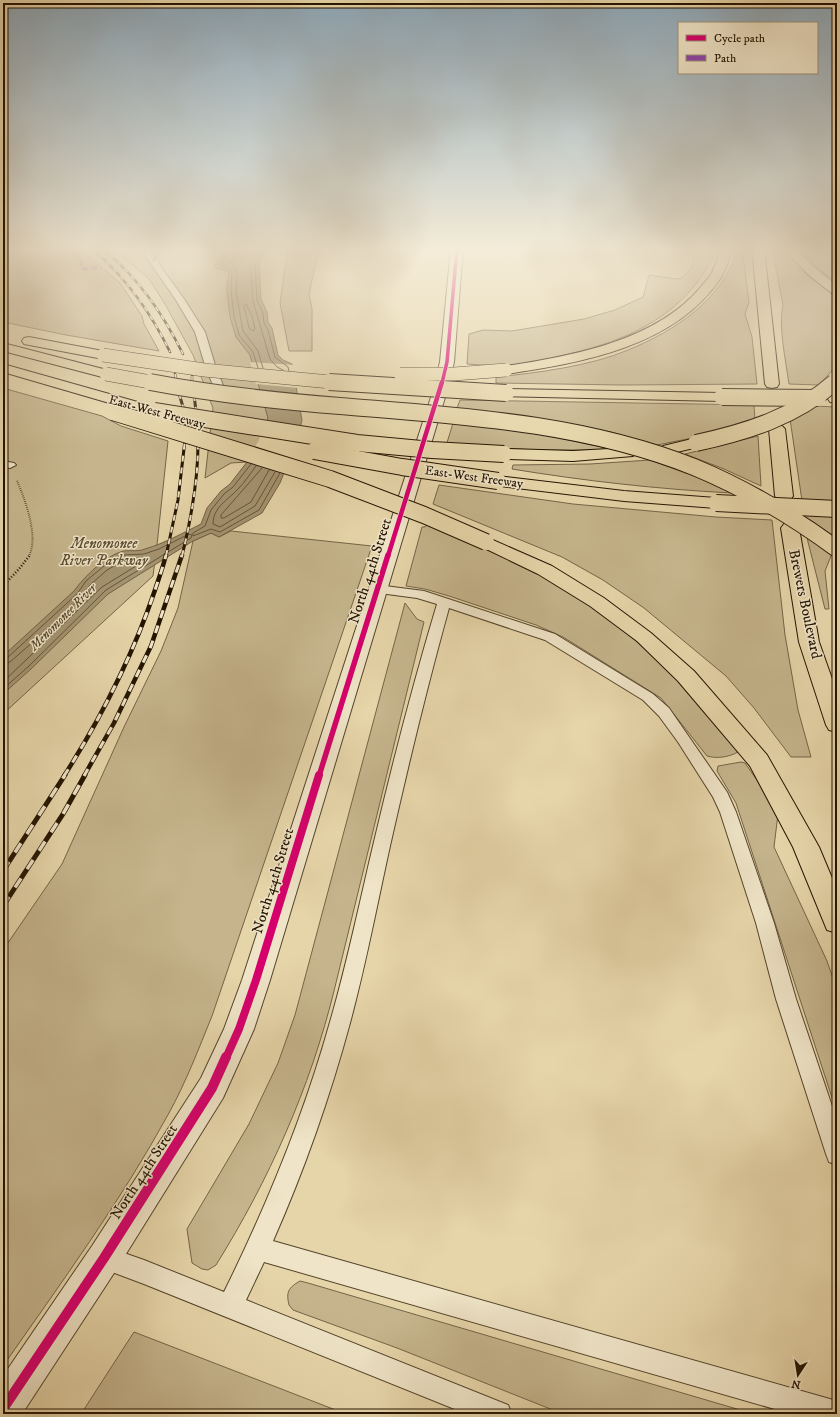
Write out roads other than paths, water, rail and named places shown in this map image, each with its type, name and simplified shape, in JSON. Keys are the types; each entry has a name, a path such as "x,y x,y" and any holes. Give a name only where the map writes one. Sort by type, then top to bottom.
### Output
{"highway":[{"path":"103,355 363,373 446,374 506,370 548,364 590,354 629,341 656,328 678,314"},
{"path":"765,314 772,384"},
{"path":"3,335 103,355 192,368 307,381 392,388 506,393 836,399"},
{"path":"3,347 106,374 165,385 248,397 479,418 595,436 669,457 707,472 750,492 776,507 837,549"},
{"name":"East-West Freeway","path":"3,368 113,406 154,411 235,433 336,455 409,468 498,481 624,496 716,503 837,509"},
{"path":"3,380 113,406 330,479 424,515 486,542 545,570 597,602 644,637 686,676 759,761 806,847 837,922"},
{"path":"669,449 745,432 785,416 816,400 837,381"},
{"path":"154,411 357,443 432,450 573,456 627,453"},
{"path":"777,429 784,496"},
{"name":"Brewers Boulevard","path":"790,528 810,642 835,707"}],"street":[{"name":"North 44th Street","path":"3,1409 104,1258 212,1088 239,1029 258,973 377,589 440,394 447,362 452,314"}],"lane":[{"path":"189,314 200,332 210,365 223,398"},
{"path":"377,589 419,594 550,637 648,697 664,712 721,796 728,812 765,923 786,999 837,1154"},
{"path":"230,1307 259,1249 300,1149 329,1059 351,982 406,741 444,602"},
{"path":"259,1249 837,1414"},
{"path":"104,1258 144,1272 499,1414"}],"water":[{"name":"Menomonee River","path":"230,314 267,314 268,322 272,328 278,355 283,360 292,364 302,420 297,440 280,483 262,513 219,537 211,533 193,541 108,594 31,669 3,694 3,656 74,591 89,573 110,557 124,551 140,550 152,547 174,538 201,524 207,508 221,491 230,484 247,462 260,441 268,418 250,355 236,337"}],"railway":[{"path":"148,314 170,352"},
{"path":"161,314 183,354"},
{"path":"175,374 176,378"},
{"path":"192,376 192,381"},
{"path":"179,393 183,407"},
{"path":"194,395 196,411"},
{"path":"166,556 178,500 185,440"},
{"path":"182,556 193,500 197,472 198,444"},
{"path":"64,776 91,732 115,686 137,638 166,555"},
{"path":"84,776 114,723 151,646 182,555"},
{"path":"3,871 65,775"},
{"path":"3,906 63,814 85,775"}],"park label":[{"name":"Menomonee River Parkway","path":"104,552"}]}
